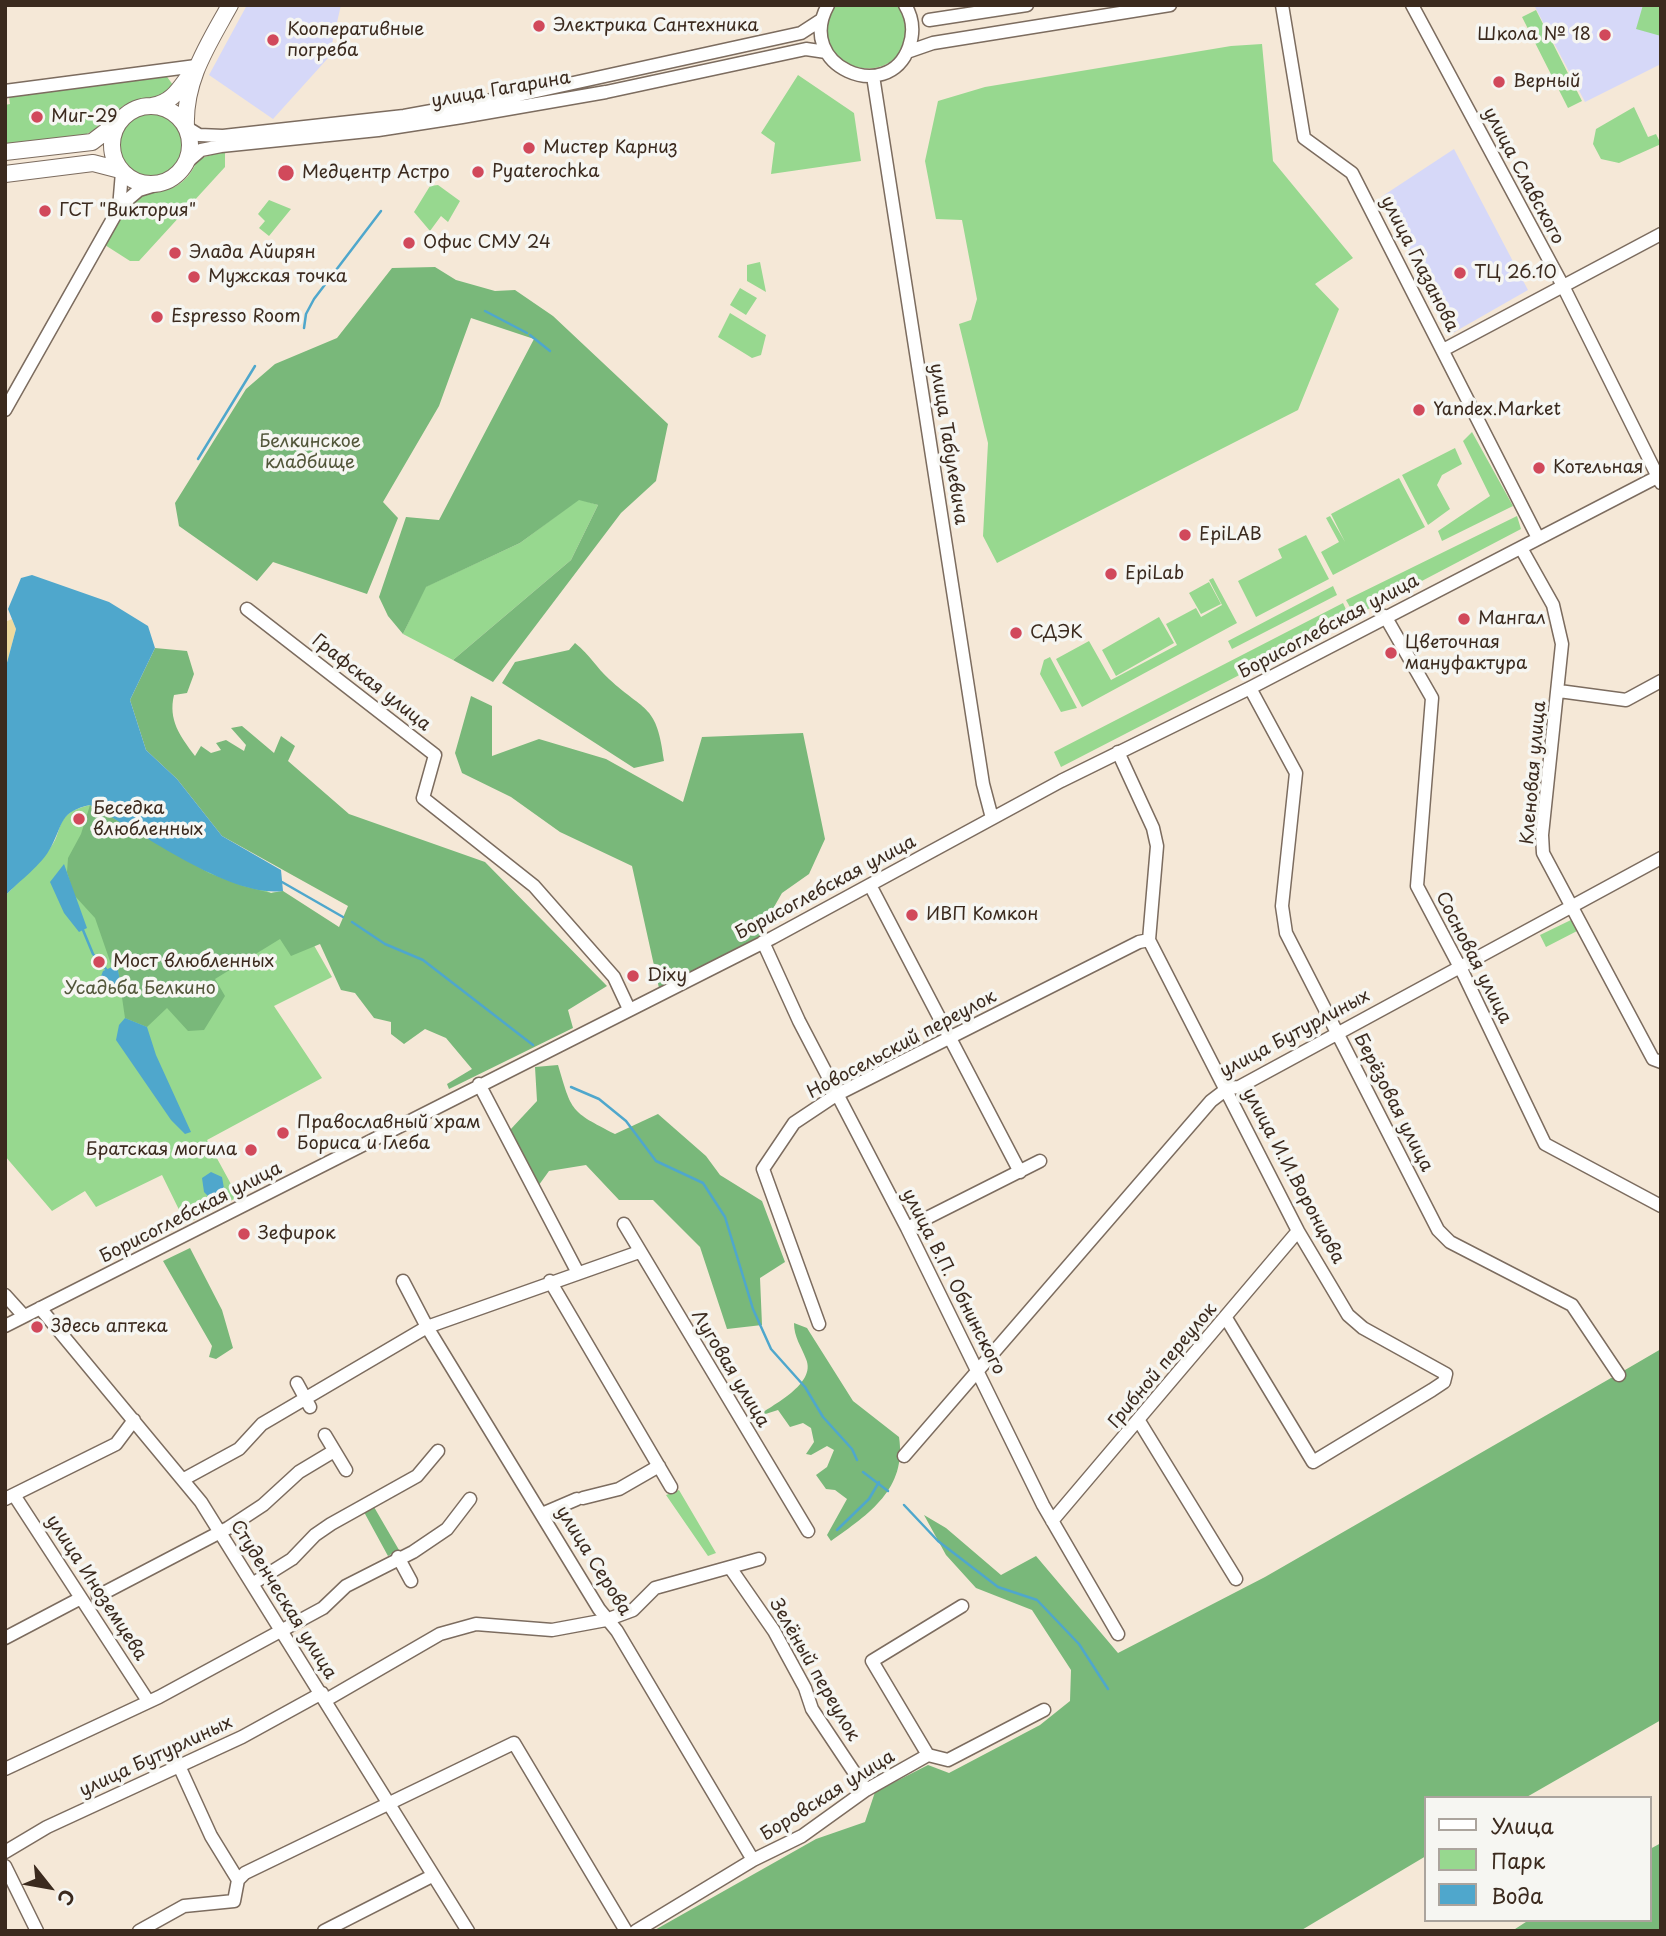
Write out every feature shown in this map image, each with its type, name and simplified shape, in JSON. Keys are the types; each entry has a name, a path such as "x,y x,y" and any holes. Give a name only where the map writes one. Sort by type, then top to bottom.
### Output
{"main road":[{"path":"5,174 93,163 121,171 139,183 162,183 180,172 186,163 190,145 186,127 188,90 197,66 230,5"},
{"path":"5,152 92,142 130,112 164,104 172,99 197,66"},
{"path":"152,106 172,112 186,127"},
{"path":"121,119 112,145 121,171"}],"street":[{"path":"828,5 821,20 821,36 826,52 841,68 851,74 873,76 898,63 907,52 912,25 905,5"},
{"path":"929,20 1027,5"},
{"path":"907,52 933,43 1170,5"},
{"name":"улица Славского","path":"1412,5 1563,286 1660,478"},
{"name":"улица Глазанова","path":"1283,9 1304,138 1352,173 1538,538"},
{"name":"улица Гагарина","path":"186,127 199,135 223,136 404,116 567,86 802,33 821,20"},
{"name":"улица Гагарина","path":"186,163 201,150 221,146 402,126 606,92 806,50 826,52"},
{"path":"5,92 197,66"},
{"name":"улица Табулевича","path":"873,76 983,784 992,818"},
{"path":"119,208 121,171"},
{"path":"5,410 119,208 139,190 162,183"},
{"path":"1443,350 1661,234"},
{"name":"Борисоглебская улица","path":"5,1326 763,942 1118,752 1250,688 1385,616 1660,478"},
{"name":"Кленовая улица","path":"1521,548 1553,605 1562,644 1542,835 1543,853 1653,1059 1661,1062"},
{"name":"Графская улица","path":"247,609 435,755 423,797 534,886 614,977 629,1009"},
{"name":"Сосновая улица","path":"1385,616 1432,698 1417,886 1459,965 1545,1144 1661,1206"},
{"path":"1559,691 1626,700 1661,681"},
{"name":"Берёзовая улица","path":"1250,688 1296,772 1282,906 1286,933 1438,1230 1450,1242 1572,1305 1619,1376"},
{"path":"1118,752 1153,828 1157,846 1149,940"},
{"name":"улица Бутурлиных","path":"904,1456 1211,1101 1228,1088 1239,1087 1459,965 1661,858"},
{"path":"870,885 1020,1172"},
{"name":"Новосельский переулок","path":"819,1324 763,1169 794,1123 836,1095 1139,942 1149,940"},
{"name":"улица И.И.Воронцова","path":"1149,940 1228,1088 1298,1231 1348,1315 1363,1328 1446,1374 1444,1382 1312,1462 1226,1318"},
{"name":"улица В.П. Обнинского","path":"763,942 836,1095 907,1228 1052,1521 1118,1634"},
{"path":"479,1084 578,1273"},
{"path":"907,1228 1040,1161"},
{"name":"Луговая улица","path":"624,1224 808,1531"},
{"name":"Грибной переулок","path":"1052,1521 1298,1231"},
{"path":"184,1479 239,1449 262,1424 307,1402 427,1327 550,1281 639,1252"},
{"name":"улица Серова","path":"402,1281 427,1327 606,1620 617,1631 753,1860"},
{"path":"550,1281 671,1487"},
{"path":"5,1295 23,1316"},
{"name":"Студенческая улица","path":"40,1308 184,1479 324,1697 388,1806 468,1931"},
{"path":"297,1383 307,1402"},
{"path":"10,1497 116,1444 134,1420"},
{"path":"1139,1421 1237,1579"},
{"path":"325,1435 345,1470"},
{"path":"98,1596 220,1533 263,1505 299,1472 334,1451"},
{"path":"252,1584 292,1559 315,1535 363,1500 418,1476 438,1451"},
{"path":"542,1514 580,1498 619,1489 659,1466"},
{"name":"улица Иноземцева","path":"10,1497 81,1598 148,1701"},
{"path":"5,1769 148,1701 323,1608 346,1586 447,1529 470,1499"},
{"path":"398,1558 411,1581"},
{"name":"улица Бутурлиных","path":"5,1852 47,1828 180,1768 324,1697 455,1628 476,1624 552,1630 606,1620 634,1610 655,1588 731,1569 759,1559"},
{"name":"Зелёный переулок","path":"731,1569 774,1632 805,1688 812,1709 866,1790"},
{"path":"5,1638 81,1598"},
{"path":"928,1755 872,1661 962,1606"},
{"name":"Боровская улица","path":"636,1931 753,1860 802,1836 866,1790 928,1755 948,1760 1044,1710"},
{"path":"139,1931 184,1906 234,1901 238,1880 245,1873 514,1744 625,1931"},
{"path":"180,1768 211,1836 238,1880"},
{"path":"5,1866 37,1931"},
{"path":"324,1931 432,1876"}],"shaded area":[{"path":"247,5 341,5 329,57 273,119 209,75"},
{"name":"Школа № 18","path":"1534,5 1661,5 1661,64 1585,102"},
{"path":"1454,149 1528,290 1451,334 1381,197"}],"green space":[{"path":"834,5 897,5 905,28 899,54 886,64 870,68 854,66 839,58 829,45 827,27"},
{"path":"1643,5 1661,5 1661,36 1636,29"},
{"path":"1536,10 1582,101 1568,108 1522,17"},
{"path":"1262,44 1273,161 1353,258 1315,284 1339,309 1298,410 997,563 983,536 988,443 959,324 971,320 977,299 962,220 936,219 925,161 938,101 985,87 1231,46"},
{"path":"165,74 173,85 164,98 138,100 123,106 111,120 85,135 5,144 5,105 10,104 9,97"},
{"path":"798,75 854,113 861,161 771,174 775,143 761,133"},
{"path":"1634,107 1648,137 1656,134 1661,144 1619,163 1601,159 1593,144 1596,129"},
{"path":"151,114 163,116 174,123 181,134 181,158 174,169 163,176 151,178 139,176 128,169 121,158 119,146 121,134 128,123 139,116"},
{"path":"225,151 225,167 139,261 130,261 105,245 127,205 145,194 173,187 182,182 198,159"},
{"path":"438,185 460,201 448,222 441,216 430,231 414,212 430,186"},
{"path":"269,200 291,209 269,236 259,228 265,221 258,214"},
{"path":"760,262 766,292 747,281 747,265"},
{"name":"Белкинское кладбище","path":"435,267 456,280 495,291 515,290 553,316 668,424 656,481 621,513 493,682 453,660 571,560 598,505 579,500 520,543 426,587 403,634 388,616 379,597 406,517 439,520 534,339 471,318 439,406 383,502 398,518 367,594 273,562 257,581 179,526 175,503 246,389 275,364 337,338 392,268"},
{"path":"740,288 757,298 746,315 730,305"},
{"path":"730,313 766,335 761,355 752,358 718,337"},
{"path":"1472,432 1513,506 1442,541 1438,531 1490,496 1463,441"},
{"path":"1455,448 1462,464 1442,475 1437,485 1450,509 1428,525 1402,475"},
{"path":"1399,478 1425,527 1333,575 1321,552 1339,542 1326,518 1330,516 1345,542 1331,514"},
{"path":"579,499 598,505 571,560 453,660 403,634 425,587 520,543"},
{"path":"1517,516 1521,529 1355,616 1346,600"},
{"path":"1306,535 1329,579 1256,617 1238,581 1282,558 1278,549"},
{"path":"1213,578 1237,623 1082,707 1056,659 1089,641 1111,680 1177,645 1166,624 1196,608 1201,617 1222,605 1209,580"},
{"path":"1209,582 1221,604 1201,614 1189,593"},
{"path":"1333,586 1337,595 1232,649 1228,641"},
{"path":"1343,603 1350,618 1061,767 1054,752"},
{"path":"1159,617 1174,643 1116,676 1102,650"},
{"path":"575,643 609,679 648,711 658,729 664,761 634,768 502,683 515,662 569,650"},
{"path":"155,648 187,651 194,674 187,693 174,695 173,712 180,735 195,756 201,746 211,753 221,750 216,743 226,740 244,751 246,745 231,728 242,726 274,753 281,736 295,746 288,761 349,814 485,862 607,986 568,1010 573,1028 449,1089 447,1084 472,1069 446,1038 425,1029 404,1044 391,1034 391,1022 374,1018 355,993 341,990 320,944 291,956 280,939 215,979 225,996 204,1030 188,1031 167,1008 147,1027 125,1018 118,970 112,967 95,918 74,895 67,872 68,858 81,834 90,805 209,873 271,893 283,891 339,927 348,906 222,836 177,779 146,750 130,700"},
{"path":"1050,657 1077,708 1061,712 1040,674 1044,660"},
{"path":"471,696 492,706 492,756 539,739 606,759 683,802 702,737 803,733 825,839 809,874 782,893 774,907 780,912 762,925 761,937 659,988 632,866 560,832 511,797 462,773 455,753"},
{"name":"Усадьба Белкино","path":"90,805 271,893 283,891 332,977 274,1006 322,1078 207,1140 238,1197 186,1224 162,1175 96,1207 85,1191 52,1211 5,1156 5,896 48,851 64,818"},
{"path":"1573,919 1579,930 1546,947 1540,935"},
{"path":"558,1065 570,1101 589,1120 615,1134 658,1114 706,1156 720,1175 762,1201 785,1262 760,1278 762,1325 727,1329 700,1247 653,1200 619,1200 586,1165 549,1171 536,1189 510,1130 537,1101 535,1067"},
{"path":"190,1248 222,1310 233,1348 216,1359 209,1357 212,1346 163,1261"},
{"path":"794,1323 807,1328 853,1401 899,1437 900,1455 891,1486 859,1521 831,1541 827,1535 847,1499 835,1490 826,1489 816,1475 827,1467 834,1450 827,1446 811,1455 806,1454 814,1442 811,1428 803,1423 790,1427 778,1410 756,1417 791,1393 805,1377 808,1368 796,1337"},
{"path":"1661,1349 1661,1720 1528,1796 1424,1796 1424,1857 1300,1931 653,1931 816,1839 865,1822 875,1792 928,1765 949,1773 1040,1725 1070,1701 1071,1670 1032,1610 976,1588 946,1555 924,1515 946,1528 1001,1575 1036,1556 1118,1653 1265,1577 1611,1378 1622,1378 1625,1370"},
{"path":"679,1490 716,1553 708,1556 666,1495"},
{"path":"374,1507 399,1550 388,1556 364,1512"},
{"path":"1661,1843 1661,1931 1512,1931 1526,1922 1652,1922 1652,1848"}],"sand":[{"path":"12,619 16,629 5,670 5,622"}],"water":[{"path":"32,575 109,602 148,626 155,648 130,700 146,750 177,779 222,836 281,870 283,891 261,890 211,874 90,805 67,815 47,854 5,896 5,670 16,629 8,609 21,578"},
{"path":"64,864 87,928 79,932 64,913 50,882"},
{"path":"112,967 118,970 122,992 106,992 100,979 103,971"},
{"path":"125,1018 147,1027 156,1055 191,1132 185,1134 171,1120 116,1040 119,1025"},
{"path":"211,1172 222,1177 225,1194 218,1206 204,1192 202,1178"}],"waterway":[{"path":"304,328 306,314 314,299 381,211"},
{"path":"485,311 527,333"},
{"path":"530,335 550,351"},
{"path":"198,459 255,366"},
{"path":"282,882 343,917"},
{"path":"352,922 385,944 423,960 533,1045"},
{"path":"83,930 93,954 106,969"},
{"path":"571,1087 599,1099 626,1121 656,1161 703,1183 725,1217 753,1309 771,1349 805,1387 823,1417 852,1449 857,1460"},
{"path":"863,1472 888,1491"},
{"path":"837,1530 869,1499 879,1482"},
{"path":"904,1505 938,1541 998,1587 1037,1600 1079,1644 1108,1689"}],"place":[{"name":"Электрика Сантехника","path":"539,26"},
{"name":"Школа № 18","path":"1605,35"},
{"name":"Кооперативные погреба","path":"273,40"},
{"name":"Верный","path":"1499,82"},
{"name":"Миг-29","path":"37,117"},
{"name":"Мистер Карниз","path":"529,148"},
{"name":"Pyaterochka","path":"478,172"},
{"name":"Медцентр Астро","path":"286,173"},
{"name":"ГСТ \"Виктория\"","path":"45,211"},
{"name":"Офис СМУ 24","path":"409,243"},
{"name":"Элада Айирян","path":"175,253"},
{"name":"ТЦ 26.10","path":"1460,273"},
{"name":"Мужская точка","path":"194,277"},
{"name":"Espresso Room","path":"157,317"},
{"name":"Yandex.Market","path":"1419,410"},
{"name":"Котельная","path":"1539,468"},
{"name":"EpiLAB","path":"1185,535"},
{"name":"EpiLab","path":"1111,574"},
{"name":"Мангал","path":"1464,619"},
{"name":"СДЭК","path":"1016,633"},
{"name":"Цветочная мануфактура","path":"1391,653"},
{"name":"Беседка влюбленных","path":"79,819"},
{"name":"ИВП Комкон","path":"912,915"},
{"name":"Мост влюбленных","path":"99,962"},
{"name":"Dixy","path":"633,976"},
{"name":"Православный храм Бориса и Глеба","path":"283,1133"},
{"name":"Братская могила","path":"251,1150"},
{"name":"Зефирок","path":"244,1234"},
{"name":"Здесь аптека","path":"37,1327"}]}
